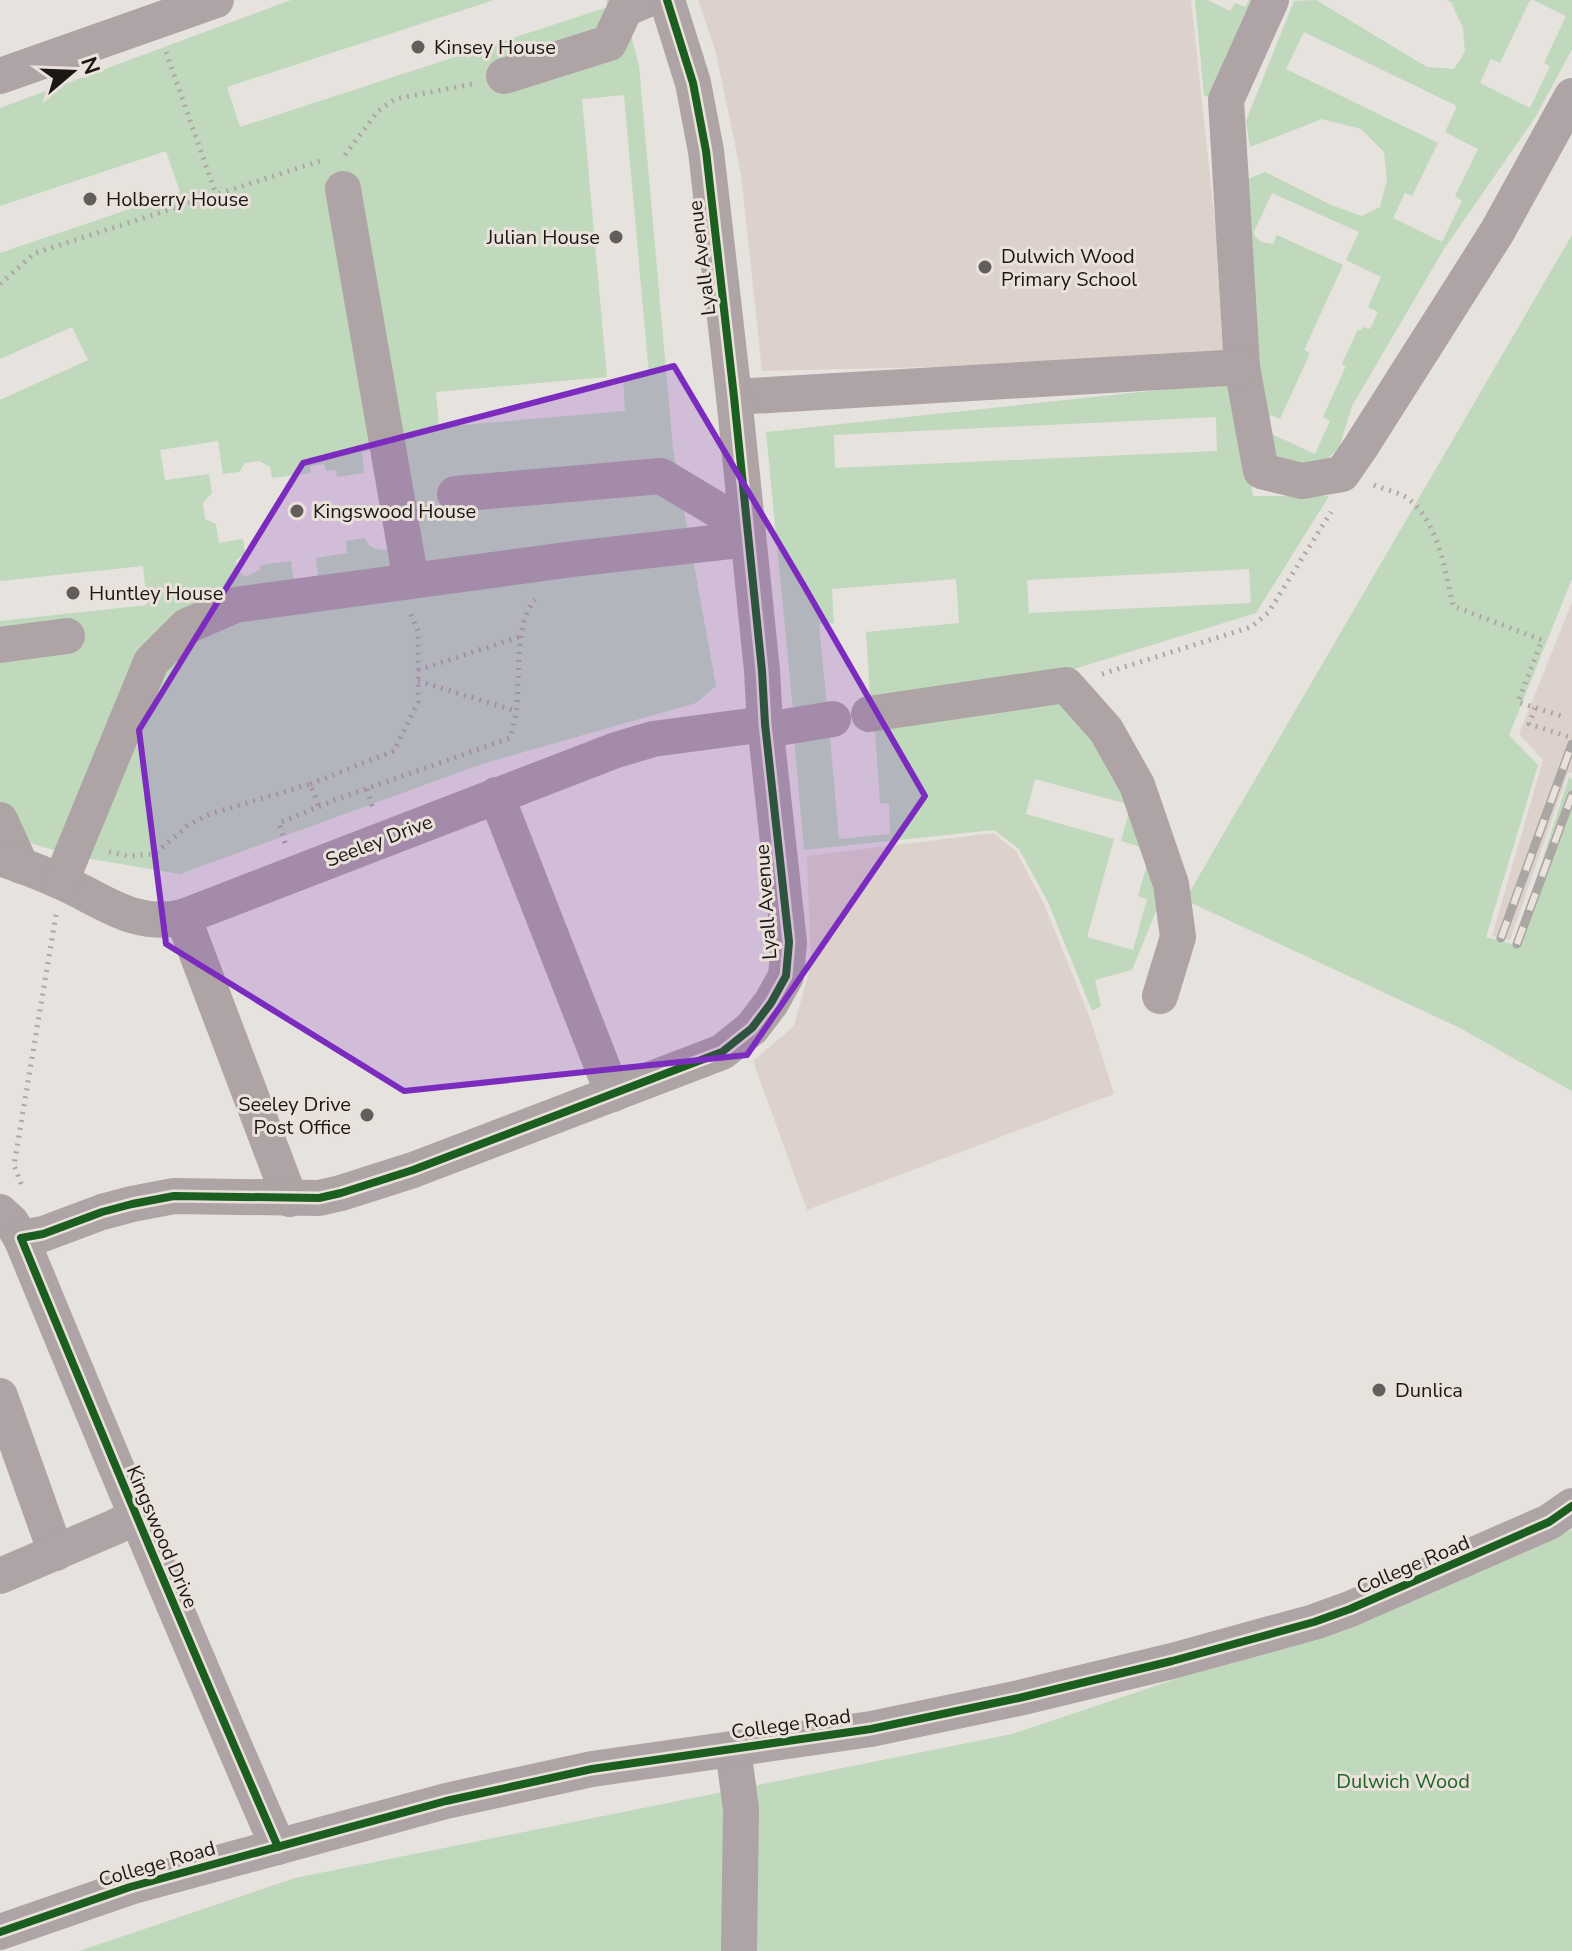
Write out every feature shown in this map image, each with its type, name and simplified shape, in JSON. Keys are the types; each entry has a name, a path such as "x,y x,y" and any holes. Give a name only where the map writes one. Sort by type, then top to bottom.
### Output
{"street":[{"path":"0,76 216,0"},
{"path":"504,76 609,43 625,9 646,0"},
{"name":"Lyall Avenue","path":"15,1214 43,1234 102,1212 174,1196 319,1198 366,1185 722,1052 752,1028 786,976 789,942 706,151 693,83 667,0"},
{"path":"1271,0 1226,100 1242,367 1261,471 1302,481 1342,474 1497,232 1572,96"},
{"path":"343,189 405,582"},
{"path":"734,397 1242,367"},
{"path":"455,494 661,476 747,533"},
{"path":"61,881 151,662 187,626 235,605 747,533"},
{"path":"0,645 67,636"},
{"path":"869,714 1066,685 1106,730 1137,785 1171,884 1178,937 1160,996"},
{"name":"Seeley Drive","path":"10,862 61,881 108,907 131,915 168,920 183,917 616,750 653,739 833,719"},
{"path":"496,795 613,1094"},
{"path":"0,820 10,862"},
{"path":"183,917 290,1199"},
{"name":"Kingswood Drive","path":"15,1214 136,1516 278,1847"},
{"path":"0,1396 56,1553"},
{"name":"College Road","path":"0,1932 130,1887 446,1801 592,1769 871,1729 1172,1661 1350,1609 1549,1522 1572,1506"},
{"path":"0,1576 136,1516"},
{"path":"733,1749 741,1809 739,1951"}],"path":[{"path":"156,21 216,194"},
{"path":"352,143 378,111 395,99 466,86"},
{"path":"0,284 35,253 347,152"},
{"path":"1378,487 1407,498 1426,518 1442,557 1453,606 1542,640 1518,702 1564,717"},
{"path":"1066,685 1251,627 1268,613 1339,500"},
{"path":"76,847 129,856 155,854 187,826 210,814 310,784 394,751 418,702 418,631 405,582"},
{"path":"279,823 510,738 516,712 527,609 536,598"},
{"path":"418,670 522,636"},
{"path":"418,681 516,712"},
{"path":"1535,708 1529,724 1570,737"},
{"path":"310,784 319,806"},
{"path":"15,1214 14,1165 61,881"}],"highlighted area":[{"path":"674,366 925,796 747,1055 404,1091 166,944 139,730 303,463"}],"shaded area":[{"name":"Dulwich Wood Primary School","path":"698,0 1191,0 1230,360 762,371 741,174 716,53"},
{"path":"1572,602 1572,773 1568,773 1510,940 1492,936 1543,760 1519,734"},
{"path":"993,833 1016,851 1044,904 1090,1018 1114,1094 807,1210 753,1061 794,1026 811,964 807,856"}],"green space":[{"path":"291,0 494,0 227,87 240,127 608,7 606,0 622,0 639,66 673,449 716,686 696,703 482,764 180,874 74,856 0,834 0,621 147,605 143,566 0,581 0,400 88,360 72,327 0,359 0,253 180,192 166,151 0,206 0,108","holes":["624,95 649,375 623,377 625,411 439,427 436,392 607,377 582,99","218,441 223,474 239,472 245,463 259,461 270,467 272,478 311,473 310,466 324,464 326,471 336,470 337,477 364,473 362,452 381,449 390,550 372,547 365,538 346,541 347,553 316,558 318,578 294,581 291,561 260,565 260,570 245,577 237,569 236,560 245,554 243,539 219,543 216,524 205,519 203,503 212,493 209,474 165,480 160,450"]},
{"path":"1195,0 1208,0 1230,11 1235,3 1245,7 1249,0 1261,0 1216,98 1204,96"},
{"path":"1316,0 1427,67 1454,69 1465,52 1463,28 1451,2 1447,0 1530,0 1500,63 1491,59 1480,83 1530,108 1550,66 1544,63 1566,16 1533,0 1572,0 1572,49 1536,116 1444,249 1352,406 1339,448 1324,462 1294,464 1273,456 1260,435 1248,179 1265,172 1331,205 1362,216 1380,207 1387,180 1384,152 1361,129 1322,119 1250,147 1246,121 1294,1","holes":["1304,32 1457,106 1445,132 1478,149 1455,196 1462,201 1442,242 1393,218 1405,193 1412,196 1438,143 1286,69","1272,193 1359,232 1346,260 1381,277 1368,307 1378,312 1370,329 1358,329 1342,364 1346,366 1323,417 1330,421 1315,454 1263,430 1271,415 1280,419 1310,353 1304,350 1343,265 1277,235 1273,244 1261,242 1253,234"]},
{"path":"1572,235 1572,579 1509,735 1538,765 1486,937 1515,945 1569,777 1572,779 1572,1091 1460,1028 1185,900"},
{"path":"1235,382 1253,496 1329,496 1256,613 1064,672 870,696 866,632 959,623 956,579 832,589 834,623 819,624 827,707 793,710 766,432","holes":["1216,417 1217,451 835,468 834,435","1249,569 1251,603 1029,613 1027,580"]},
{"path":"1061,702 1099,736 1131,789 1166,887 1132,970 1095,980 1101,1006 1092,1011 1048,902 1019,849 994,830 804,850 794,738 830,737 839,839 890,834 889,804 880,803 875,731","holes":["1035,779 1131,805 1121,841 1151,850 1138,896 1147,899 1133,950 1087,937 1114,839 1026,814"]},
{"name":"Dulwich Wood","path":"1572,1530 1572,1951 79,1951 295,1878 1012,1734 1367,1615"}],"railway":[{"path":"1501,938 1572,744"},
{"path":"1517,944 1572,795"}],"cycle path":[{"path":"278,1847 21,1238 43,1234 102,1212 174,1196 319,1198 413,1170 722,1052 752,1028 786,976 789,942 706,151 693,83 667,0"},
{"path":"0,1932 130,1887 446,1801 592,1769 871,1729 1172,1661 1350,1609 1549,1522 1572,1506"}],"place":[{"name":"Kinsey House","path":"418,47"},
{"name":"Holberry House","path":"90,199"},
{"name":"Julian House","path":"616,237"},
{"name":"Dulwich Wood Primary School","path":"985,267"},
{"name":"Kingswood House","path":"297,511"},
{"name":"Huntley House","path":"73,593"},
{"name":"Seeley Drive Post Office","path":"367,1115"},
{"name":"Dunlica","path":"1379,1390"}]}
